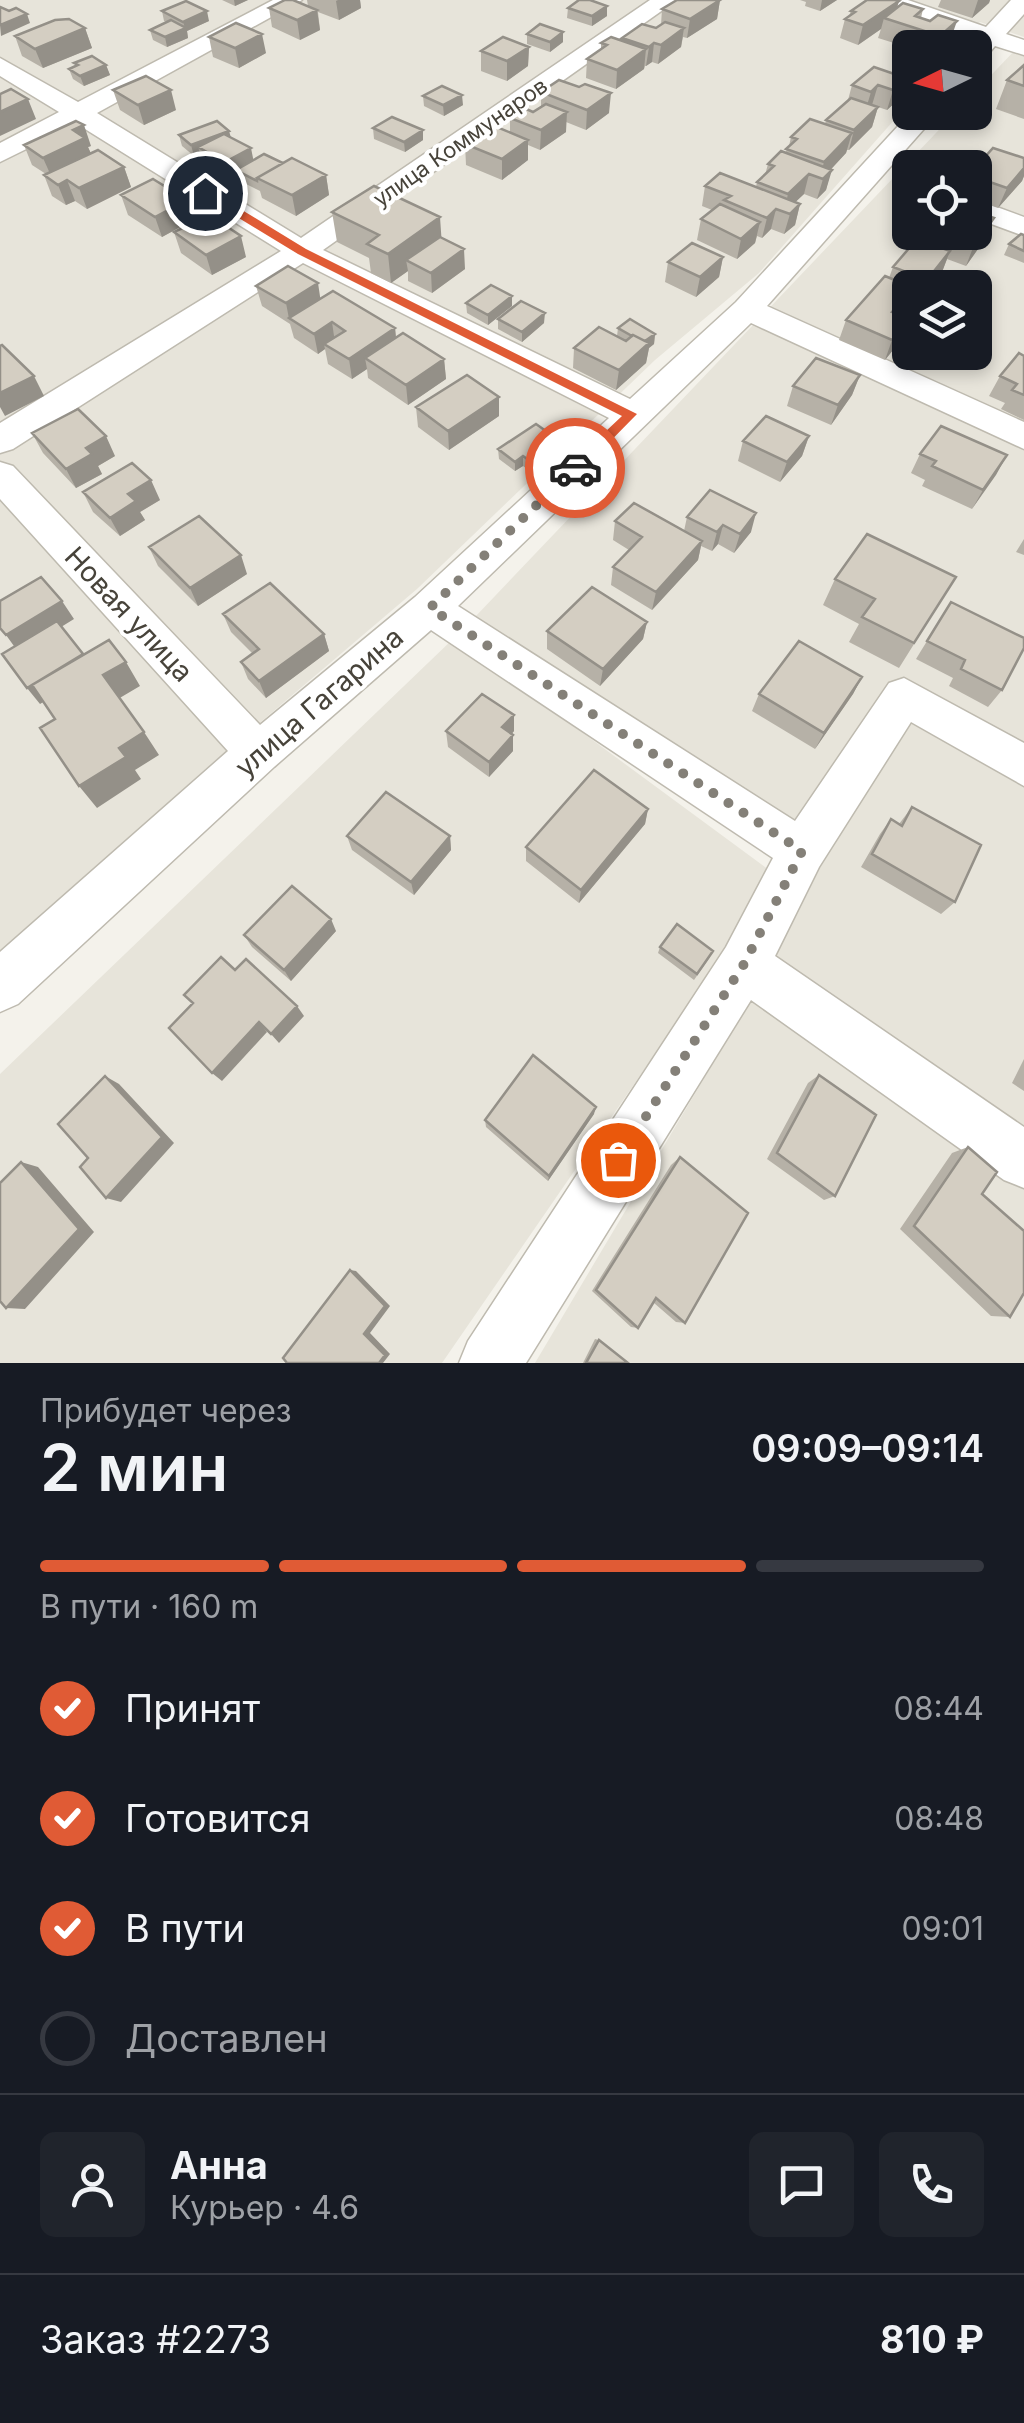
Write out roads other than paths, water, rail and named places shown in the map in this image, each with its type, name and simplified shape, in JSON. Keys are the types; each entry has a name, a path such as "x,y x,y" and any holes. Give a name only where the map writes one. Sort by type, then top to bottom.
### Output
{"street":[{"path":"0,154 290,0"},
{"name":"улица Коммунаров","path":"0,440 302,251 665,0"},
{"path":"886,0 951,30"},
{"path":"992,35 1024,0"},
{"path":"992,46 1024,48"},
{"path":"0,65 302,251 631,414"},
{"name":"улица Гагарина","path":"0,986 258,754 430,608 631,414 892,178"},
{"path":"992,214 1024,226"},
{"path":"747,308 1024,438"},
{"name":"Новая улица","path":"0,474 258,754"},
{"path":"430,608 802,851"},
{"path":"490,1363 744,964 802,851 904,696 1024,766"},
{"path":"744,964 1024,1160"}]}
